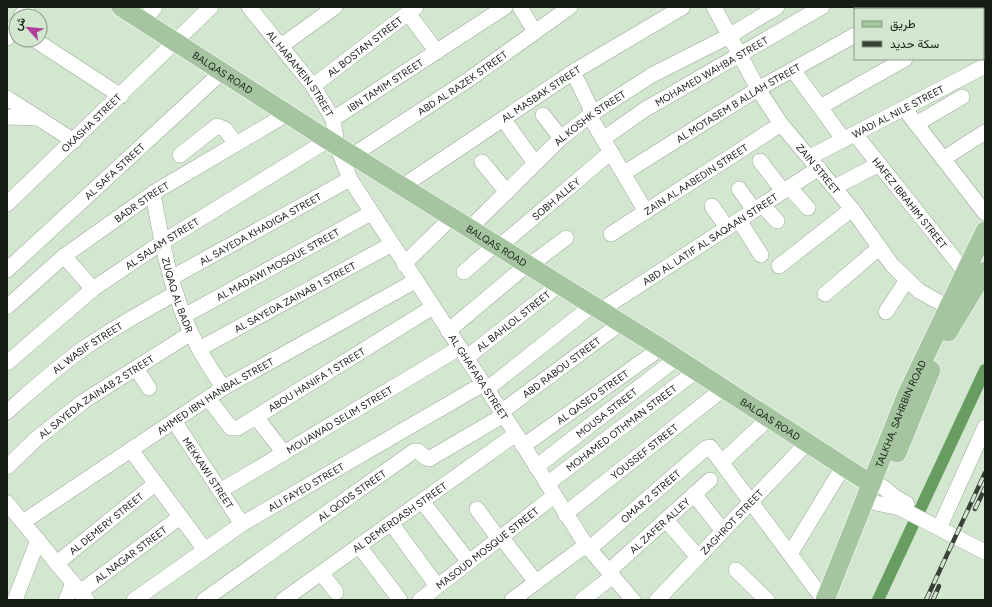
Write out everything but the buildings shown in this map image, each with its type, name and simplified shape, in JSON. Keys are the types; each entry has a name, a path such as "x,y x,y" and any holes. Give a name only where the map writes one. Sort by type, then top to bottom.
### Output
{"main road":[{"name":"BALQAS ROAD","path":"121,7 149,14 176,42 339,147 669,353 806,444 844,467 877,491"},
{"name":"TALKHA, SAHRBIN ROAD","path":"836,600 948,307 985,231"},
{"name":"TALKHA, SAHRBIN ROAD","path":"913,396 947,333 985,248"},
{"path":"947,333 985,271"},
{"name":"TALKHA, SAHRBIN ROAD","path":"825,600 877,491"}],"street":[{"name":"OKASHA STREET","path":"7,204 74,141 211,7"},
{"path":"281,46 335,7"},
{"name":"IBN TAMIM STREET","path":"333,119 505,7"},
{"path":"520,7 535,32"},
{"name":"ABD AL RAZEK STREET","path":"339,147 468,80 570,7"},
{"name":"AL MASBAK STREET","path":"403,186 573,72 683,7"},
{"name":"ZAIN STREET","path":"714,7 758,89 781,124 835,187 892,266 923,294 948,307"},
{"name":"AL KOSHK STREET","path":"470,228 561,138 591,114 652,75 729,36 777,7"},
{"name":"MOHAMED WAHBA STREET","path":"607,145 644,110 822,7"},
{"name":"AL HARAMEIN STREET","path":"254,9 313,86 333,119 339,147"},
{"path":"412,10 436,52"},
{"name":"AL BOSTAN STREET","path":"313,86 412,10"},
{"name":"AL MOTASEM B ALLAH STREET","path":"624,173 758,89 854,36"},
{"path":"47,48 120,96"},
{"path":"820,107 903,60"},
{"name":"WADI AL NILE STREET","path":"814,163 849,137 985,66"},
{"name":"HAFEZ IBRAHIM STREET","path":"793,70 820,107 849,137 879,164 965,272"},
{"name":"AL SAFA STREET","path":"7,270 222,72"},
{"path":"573,72 591,114 607,145 646,212"},
{"path":"916,124 962,97"},
{"path":"7,98 74,141"},
{"path":"904,108 985,213"},
{"name":"BADR STREET","path":"7,307 64,256 153,193 287,114"},
{"path":"543,115 561,138"},
{"path":"7,117 38,118"},
{"path":"503,119 535,163"},
{"name":"ZAIN AL AABEDIN STREET","path":"611,234 781,124"},
{"path":"180,155 217,126 225,129 236,144"},
{"path":"943,159 985,132"},
{"name":"SOBH ALLEY","path":"464,272 498,245 607,145"},
{"name":"AL GHAFARA STREET","path":"339,147 350,179 415,281 520,440 565,514 587,547 634,600"},
{"name":"AL SALAM STREET","path":"7,363 92,289 161,243 339,147"},
{"path":"760,161 786,189 808,208"},
{"path":"482,162 506,192"},
{"name":"ABD AL LATIF AL SAQAAN STREET","path":"485,387 597,308 733,224 786,189 814,163"},
{"path":"835,187 879,164"},
{"name":"AL SAYEDA KHADIGA STREET","path":"171,278 350,179"},
{"path":"739,189 758,207 777,221"},
{"name":"ZUQAQ AL BADR","path":"153,193 161,243 184,316 199,349 223,388"},
{"path":"712,206 733,224 761,255"},
{"path":"779,266 852,209"},
{"name":"AL MADAWI MOSQUE STREET","path":"184,316 371,213"},
{"path":"404,264 452,217"},
{"path":"448,331 529,265 566,238"},
{"name":"AL SAYEDA ZAINAB 1 STREET","path":"199,349 392,244"},
{"path":"825,294 880,248"},
{"path":"64,256 92,289"},
{"path":"886,312 906,280"},
{"name":"AHMED IBN HANBAL STREET","path":"23,522 223,388 415,281"},
{"name":"AL BAHLOL STREET","path":"463,353 560,284"},
{"name":"AL WASIF STREET","path":"7,412 44,379 86,347 130,318 176,293"},
{"name":"ABOU HANIFA 1 STREET","path":"208,398 231,428 238,428 433,308"},
{"name":"ABD RABOU STREET","path":"502,414 621,323"},
{"name":"AL SAYEDA ZAINAB 2 STREET","path":"7,467 36,439 84,401 191,334"},
{"name":"MOUAWAD SELIM STREET","path":"220,492 284,453 463,353"},
{"name":"AL QASED STREET","path":"520,440 669,353"},
{"name":"MOUSA STREET","path":"536,467 669,353"},
{"path":"136,368 149,388"},
{"name":"MOHAMED OTHMAN STREET","path":"550,490 696,371"},
{"name":"ALI FAYED STREET","path":"134,600 242,524 485,387"},
{"name":"YOUSSEF STREET","path":"565,514 723,389"},
{"name":"AL QODS STREET","path":"204,600 414,451 418,451 426,458 429,458 502,414"},
{"path":"256,417 284,453"},
{"path":"768,419 722,462 825,600"},
{"name":"MEKKAWI STREET","path":"174,421 242,524"},
{"path":"939,523 985,427"},
{"name":"AL DEMERDASH STREET","path":"287,599 422,501 520,440"},
{"name":"ZAGHROT STREET","path":"657,600 806,444"},
{"name":"OMAR 2 STREET","path":"512,600 587,547 706,448 710,447 713,449 722,462"},
{"path":"131,450 205,550"},
{"path":"790,554 844,467"},
{"name":"AL ZAFER ALLEY","path":"582,600 710,480"},
{"name":"AL DEMERY STREET","path":"57,563 156,483"},
{"name":"MASOUD MOSQUE STREET","path":"420,600 500,538 550,490"},
{"path":"877,491 901,505 985,543"},
{"path":"694,494 723,531"},
{"path":"422,501 468,562"},
{"path":"7,503 80,592 66,600"},
{"path":"477,509 536,582"},
{"name":"AL NAGAR STREET","path":"80,592 180,517"},
{"path":"666,520 698,557"},
{"path":"391,523 437,586"},
{"path":"939,523 985,552"},
{"path":"15,600 38,540"},
{"path":"359,546 400,600"},
{"path":"736,570 767,600"},
{"path":"321,573 336,592"}],"waterway":[{"path":"878,600 985,370"}],"railway":[{"path":"926,600 985,473"},
{"path":"975,509 985,488"},
{"path":"933,600 939,586"}]}
